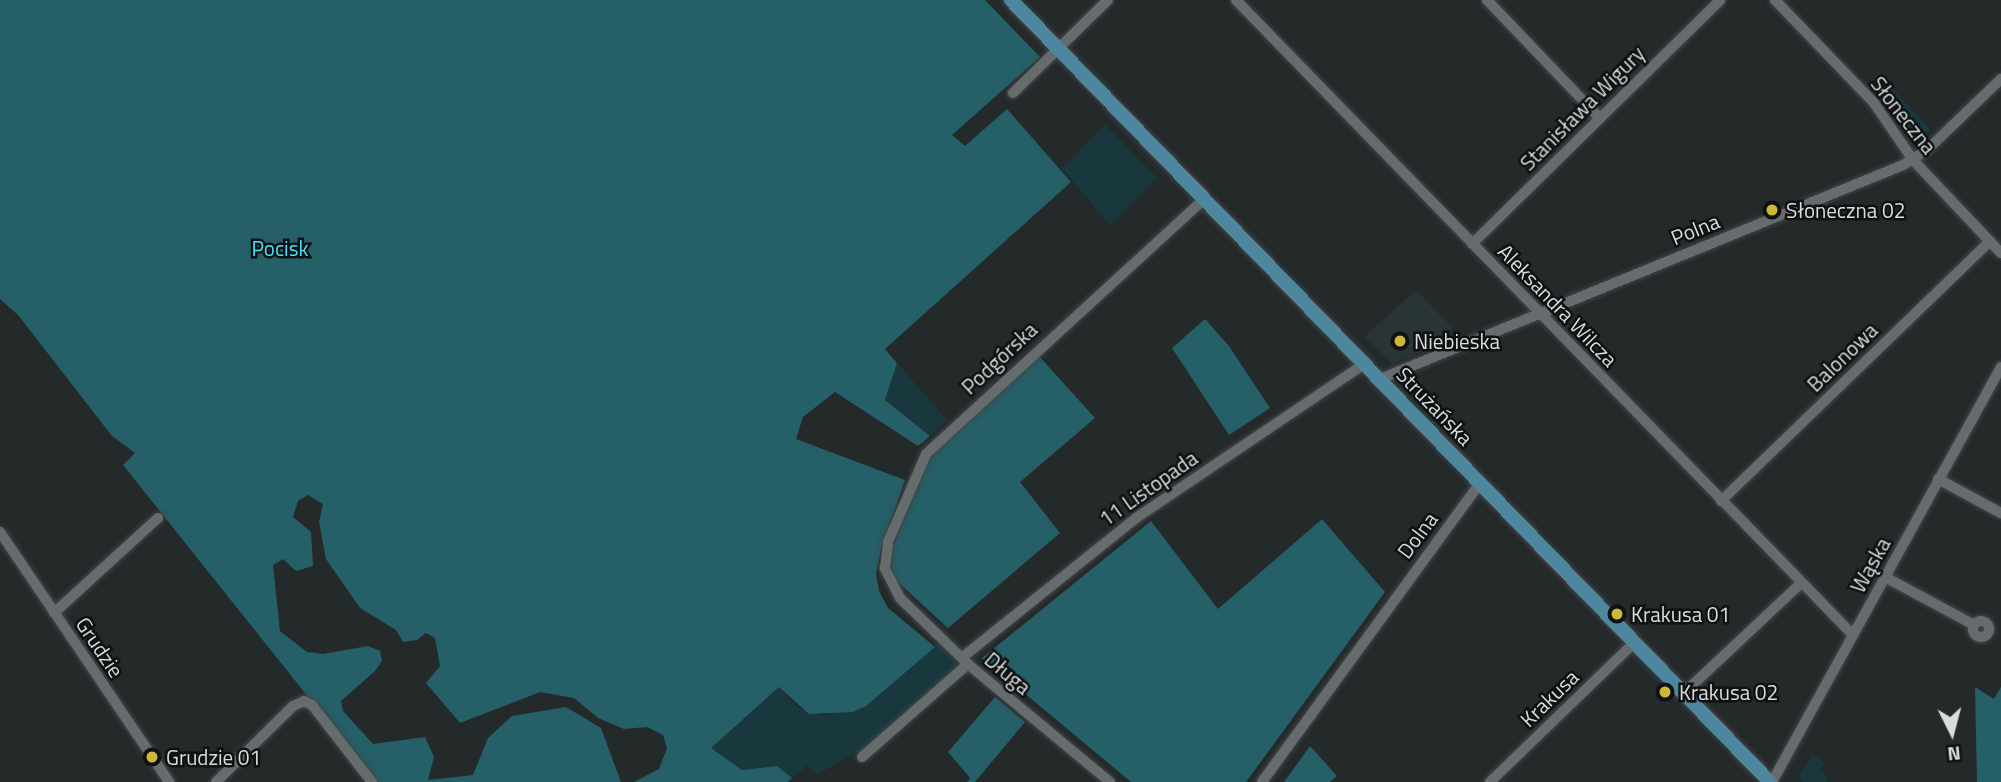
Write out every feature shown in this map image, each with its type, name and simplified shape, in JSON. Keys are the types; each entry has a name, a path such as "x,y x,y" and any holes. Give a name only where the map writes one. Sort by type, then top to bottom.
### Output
{"main road":[{"name":"Strużańska","path":"1011,0 1771,782"}],"street":[{"path":"1013,93 1056,46 1108,0"},
{"name":"Aleksandra Wilcza","path":"1236,0 1853,635"},
{"path":"1487,0 1599,117"},
{"name":"Stanisława Wigury","path":"1472,244 1720,0"},
{"name":"Słoneczna","path":"1776,0 1874,103 1913,160 2001,253"},
{"name":"Polna","path":"1380,379 1913,160 2001,79"},
{"name":"Podgórska","path":"890,585 885,568 888,542 926,454 1204,199"},
{"name":"Balonowa","path":"1721,501 1990,241"},
{"name":"11 Listopada","path":"862,757 966,660 1136,518 1364,364"},
{"name":"Wąska","path":"1771,782 1938,479 1996,386 2001,366"},
{"path":"1938,479 2001,513"},
{"name":"Dolna","path":"1262,782 1480,483"},
{"path":"54,613 158,518"},
{"name":"Grudzie","path":"0,532 169,782"},
{"path":"1885,577 1974,625"},
{"path":"1684,693 1801,583"},
{"name":"Długa","path":"890,585 966,660 1103,780"},
{"name":"Krakusa","path":"1490,782 1634,642"},
{"path":"216,782 293,706 304,701 372,782"}],"shaded area":[{"path":"1891,87 1931,129 1915,145 1876,94"},
{"path":"1105,125 1157,178 1110,225 1062,169"},
{"path":"1416,290 1453,328 1425,344 1428,349 1392,364 1364,337"},
{"path":"897,363 947,420 930,436 885,400"},
{"path":"940,641 956,659 956,668 866,747 816,775 808,765 792,778 777,766 742,770 711,748 779,687 799,708 825,716"},
{"path":"1813,754 1825,764 1820,770 1829,779 1826,782 1803,782 1798,777"}],"green space":[{"name":"Pocisk","path":"0,0 985,0 1040,57 952,135 965,146 1007,109 1071,182 885,349 897,363 885,400 930,436 918,446 835,392 803,417 796,439 905,480 881,549 876,573 879,591 888,608 935,647 866,706 853,712 809,714 779,687 711,748 742,770 777,766 792,778 788,782 634,782 659,769 667,748 663,735 647,727 624,729 598,718 574,698 540,692 460,723 426,683 440,666 435,638 426,633 417,640 403,642 396,630 360,608 326,559 319,522 323,504 308,495 298,501 293,517 311,532 313,566 296,571 283,559 273,565 280,631 307,652 323,654 368,646 380,651 382,661 375,671 341,701 343,711 373,744 425,737 434,757 428,780 473,775 488,738 512,716 566,707 601,728 621,782 376,782 123,465 135,453 112,436 18,315 0,299"},
{"path":"1205,319 1229,346 1270,408 1229,435 1172,348"},
{"path":"1038,355 1095,418 1020,482 1060,533 948,628 890,575 893,546 930,455"},
{"path":"1322,519 1385,592 1246,782 1131,782 982,658 1151,521 1218,609"},
{"path":"1975,687 1994,699 2001,687 2001,782 1977,782"},
{"path":"995,697 1025,722 975,782 967,782 970,778 948,752"},
{"path":"1310,746 1337,776 1330,782 1284,782"}],"place":[{"name":"Słoneczna 02","path":"1772,210"},
{"name":"Niebieska","path":"1400,341"},
{"name":"Krakusa 01","path":"1617,614"},
{"name":"Krakusa 02","path":"1665,692"},
{"name":"Grudzie 01","path":"152,757"}]}
